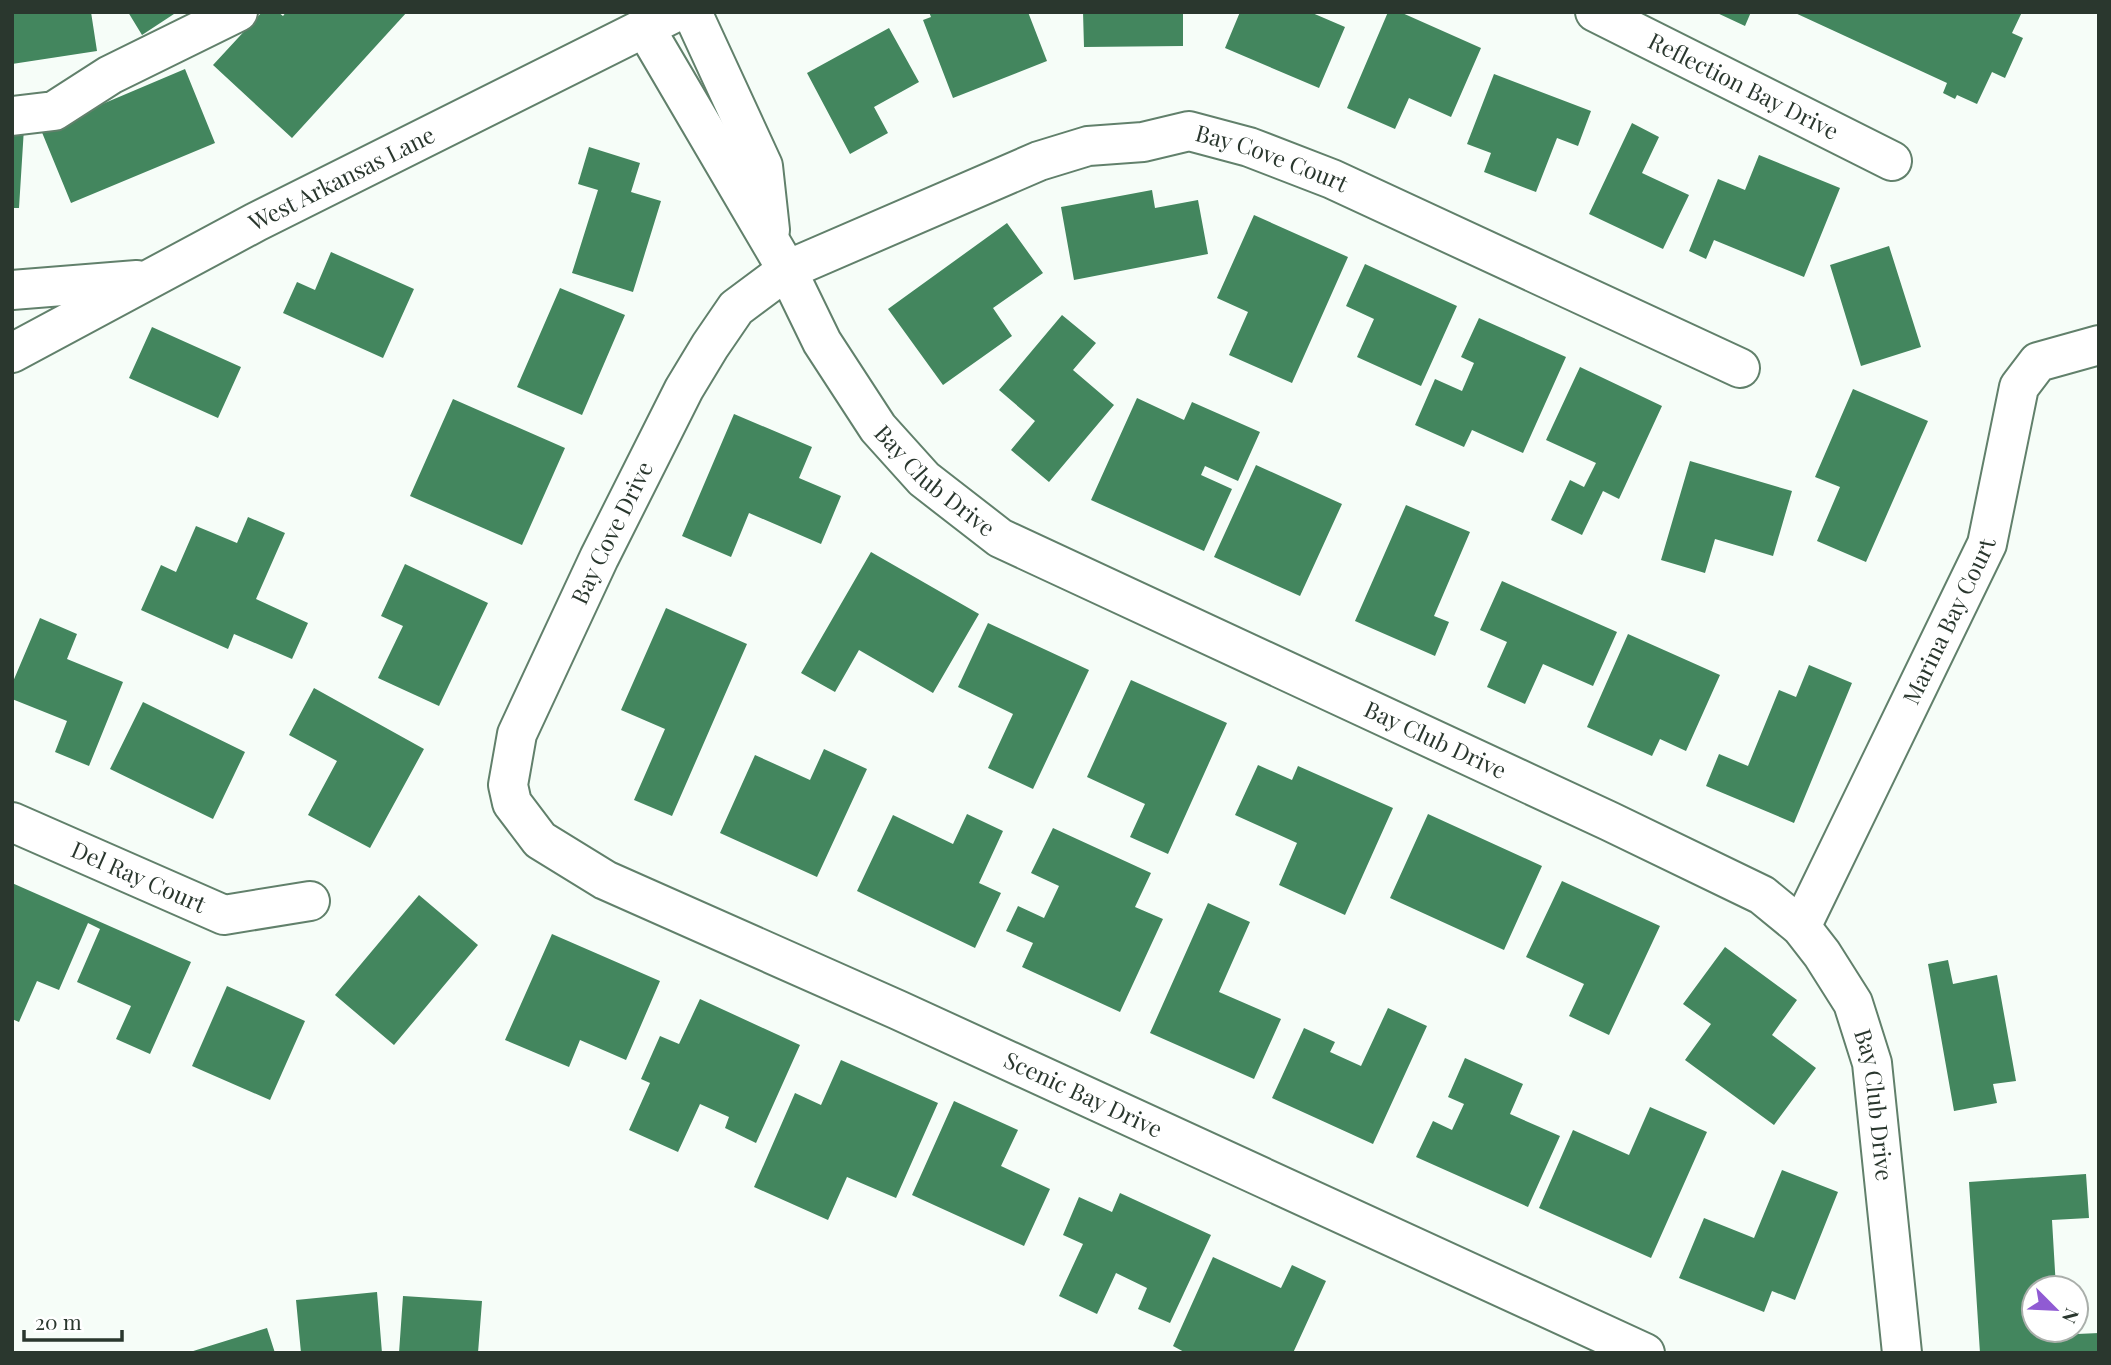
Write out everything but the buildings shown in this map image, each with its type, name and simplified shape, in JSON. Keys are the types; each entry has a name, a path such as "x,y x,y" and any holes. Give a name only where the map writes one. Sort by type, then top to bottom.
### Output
{"street":[{"path":"12,116 54,111 110,75 238,12"},
{"name":"Bay Club Drive","path":"692,12 763,166 779,256"},
{"name":"Reflection Bay Drive","path":"1595,12 1892,161"},
{"name":"Bay Club Drive","path":"661,20 822,342 878,428 924,479 1000,538 1762,895 1801,927 1853,1003 1872,1062 1902,1353"},
{"name":"West Arkansas Lane","path":"12,353 256,222 661,20"},
{"name":"Bay Cove Court","path":"779,256 1039,160 1088,146 1143,142 1189,131 1249,147 1332,179 1740,368"},
{"name":"Bay Cove Drive","path":"529,826 512,803 508,785 517,734 593,570 684,389 736,308 779,256"},
{"path":"12,290 153,279"},
{"name":"Marina Bay Court","path":"1801,927 1987,544 2019,387 2038,362 2099,345"},
{"name":"Del Ray Court","path":"12,822 224,915 310,901"},
{"name":"Scenic Bay Drive","path":"529,826 540,840 605,880 898,1010 1642,1352"}]}
